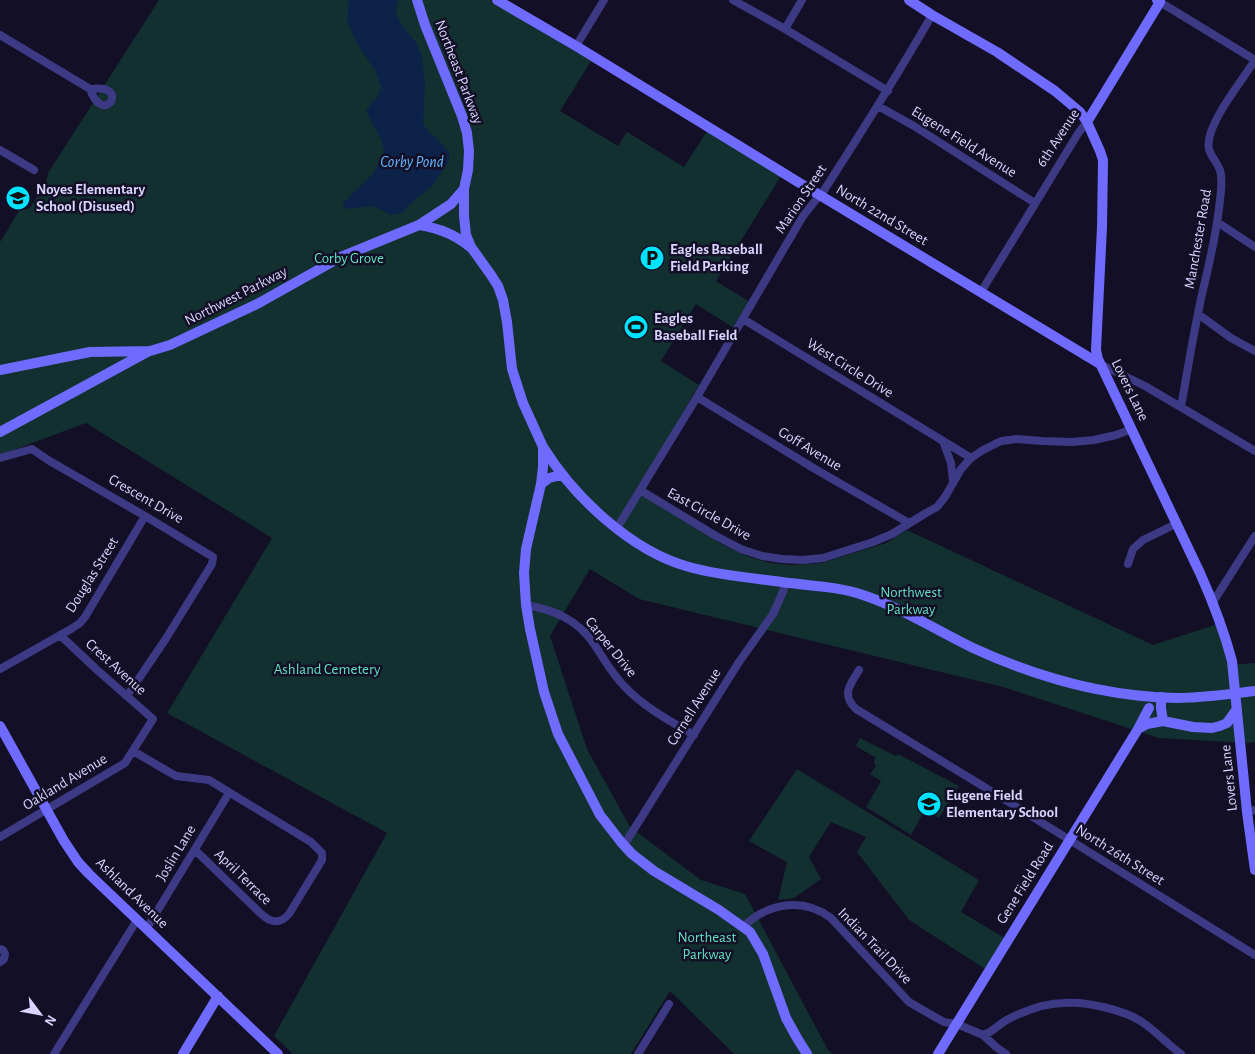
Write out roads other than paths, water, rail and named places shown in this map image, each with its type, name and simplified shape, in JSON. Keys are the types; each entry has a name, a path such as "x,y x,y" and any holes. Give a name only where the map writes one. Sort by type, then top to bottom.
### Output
{"street":[{"name":"Northeast Parkway","path":"417,0 467,133 469,151 468,170 464,189 466,235 471,247 498,286 507,322 512,369 523,403 543,448 541,484 526,549 524,573 530,629 544,692 558,734 600,815 624,845 641,862 744,926 750,932 763,954 786,1018 807,1054"},
{"path":"576,46 604,0"},
{"path":"733,0 888,90"},
{"path":"785,29 802,0"},
{"name":"Lovers Lane","path":"909,0 998,52 1056,91 1080,112 1087,122 1100,151 1103,160 1102,227 1096,350 1100,364 1200,573 1226,639 1232,661 1240,738 1251,811 1255,870"},
{"name":"North 22nd Street","path":"499,1 1100,364 1145,386 1255,451"},
{"path":"1159,1 1255,60"},
{"name":"6th Avenue","path":"981,292 1087,122 1159,1"},
{"name":"Marion Street","path":"617,528 744,319 803,216 821,195 888,90 932,15"},
{"path":"0,35 90,89"},
{"name":"Manchester Road","path":"1181,407 1191,348 1211,257 1222,181 1220,171 1208,149 1208,139 1224,106 1255,60"},
{"name":"Eugene Field Avenue","path":"878,106 1035,203"},
{"path":"0,150 34,170"},
{"name":"Northwest Parkway","path":"0,370 90,352 150,351 170,345 259,303 340,257 419,225 451,204 464,189"},
{"path":"1217,222 1255,247"},
{"path":"419,225 448,232 471,247"},
{"path":"1198,314 1231,338 1255,351"},
{"name":"West Circle Drive","path":"744,319 971,458"},
{"path":"0,432 150,351"},
{"name":"Goff Avenue","path":"697,397 815,469 910,523"},
{"path":"971,458 1001,441 1017,438 1072,442 1094,440 1132,429"},
{"path":"943,442 951,463 953,481"},
{"path":"543,448 562,475 617,528 653,553 690,567 709,572 840,589 860,594 900,610 973,648 1019,667 1044,676 1100,690 1156,697 1205,696 1255,691"},
{"name":"Crescent Drive","path":"0,458 32,449 213,557 212,564 180,616 127,696"},
{"name":"East Circle Drive","path":"640,490 741,550 762,556 803,560 833,555 873,542 892,534 937,507 961,469 971,458"},
{"path":"541,484 549,478 562,475"},
{"name":"Douglas Street","path":"0,668 80,623 145,516"},
{"path":"1128,564 1134,549 1144,540 1176,524"},
{"path":"1213,602 1255,536"},
{"name":"Cornell Avenue","path":"624,845 739,662 773,614 786,582"},
{"name":"Carper Drive","path":"526,604 549,610 576,624 592,642 624,687 648,707 694,735"},
{"name":"Crest Avenue","path":"60,635 153,718"},
{"name":"North 26th Street","path":"859,670 848,693 850,703 856,709 1255,955"},
{"path":"1156,697 1161,708 1159,722"},
{"name":"Gene Field Road","path":"938,1054 1156,697"},
{"path":"1138,729 1147,724 1159,722 1205,728 1220,726 1228,721 1236,705"},
{"path":"1149,708 1151,717 1159,722"},
{"name":"Oakland Avenue","path":"0,837 125,763 153,718"},
{"name":"Ashland Avenue","path":"0,726 46,810 78,862 278,1054"},
{"path":"1220,726 1240,738"},
{"path":"133,751 176,776 209,780 230,792"},
{"name":"April Terrace","path":"195,850 265,917 272,921 285,919 294,907 322,860 322,853 311,842 230,792"},
{"name":"Joslin Lane","path":"147,928 230,792"},
{"name":"Indian Trail Drive","path":"744,926 752,918 779,907 799,905 818,910 831,918 910,1002 944,1022 958,1024 983,1035 1006,1054"},
{"path":"54,1054 137,920"},
{"path":"0,949 5,954 4,959 0,962 0,970"},
{"path":"182,1054 218,996"},
{"path":"983,1035 989,1033 1005,1021 1036,1008 1064,1002 1078,1003 1117,1010 1141,1020 1181,1054"},
{"path":"638,1054 670,1004"}],"water":[{"name":"Corby Pond","path":"349,0 398,0 397,15 403,27 416,42 422,56 425,84 423,124 450,154 448,163 433,185 402,213 391,215 371,206 349,209 343,207 343,203 373,174 384,152 382,142 366,111 377,98 381,87 376,72 356,42 347,20"}],"place":[{"name":"Noyes Elementary School (Disused)","path":"18,198"},
{"name":"Eagles Baseball Field Parking","path":"652,258"},
{"name":"Eagles Baseball Field","path":"636,327"},
{"name":"Eugene Field Elementary School","path":"929,804"}],"park label":[{"name":"Corby Grove","path":"349,258"},
{"name":"Ashland Cemetery","path":"327,669"}]}
